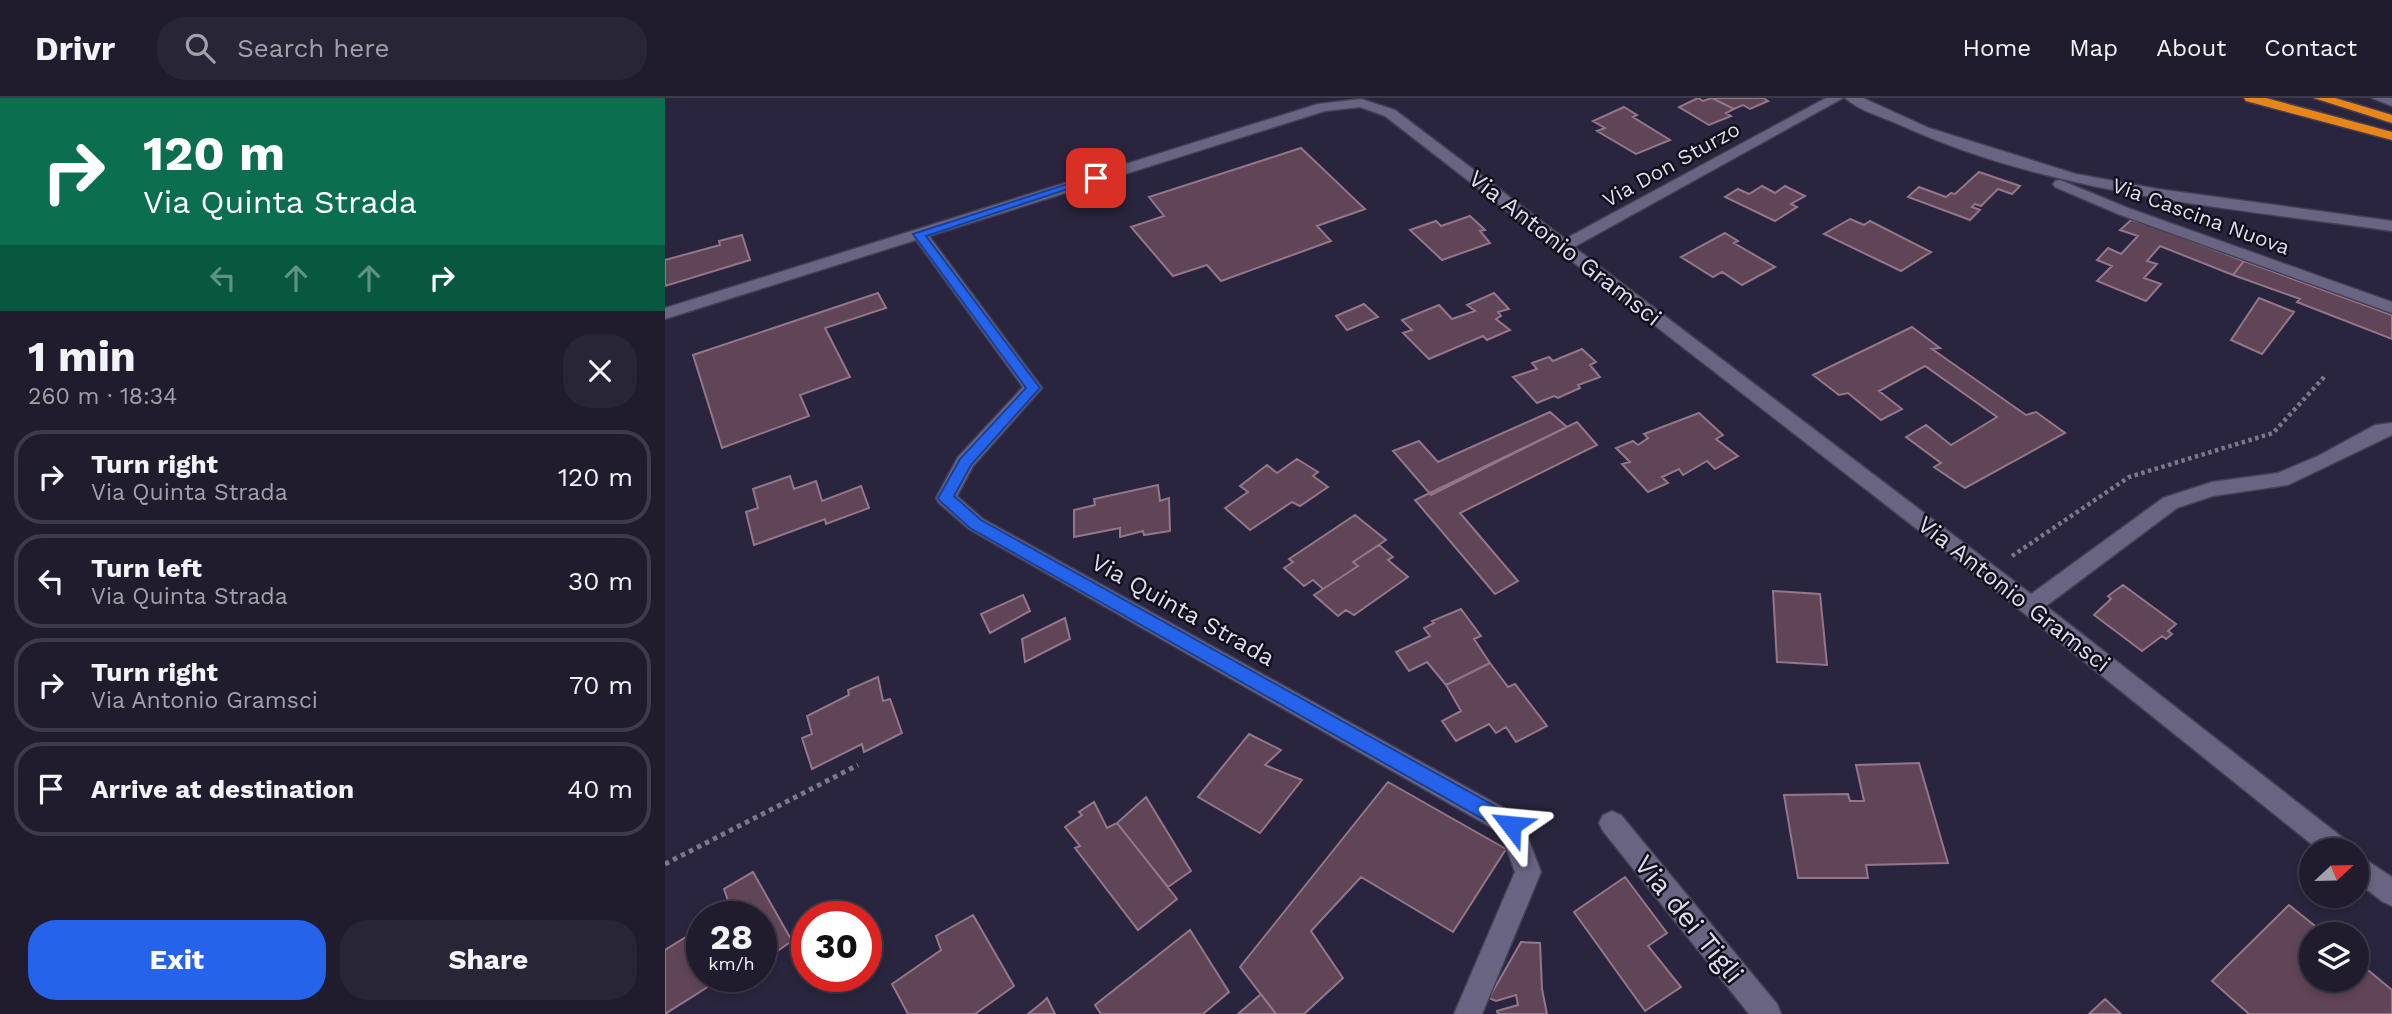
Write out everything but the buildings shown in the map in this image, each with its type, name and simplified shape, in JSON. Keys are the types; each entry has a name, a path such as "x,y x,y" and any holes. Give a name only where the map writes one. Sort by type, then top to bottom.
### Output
{"highway":[{"path":"2251,98 2392,136"},
{"path":"2267,98 2392,136"},
{"path":"2321,98 2392,119"}],"street":[{"name":"Via Don Sturzo","path":"1562,247 1836,98"},
{"path":"1851,98 1924,131 2074,178 2392,226"},
{"path":"2379,98 2392,102"},
{"name":"Via Antonio Gramsci","path":"665,314 1323,107 1361,103 1390,113 2030,606 2323,838"},
{"name":"Via Cascina Nuova","path":"1997,156 2123,211 2392,309"},
{"name":"Via Quinta Strada","path":"919,234 1033,388 965,462 946,498 976,524 1511,825 1528,872 1468,1014"},
{"path":"2030,606 2169,503 2212,489 2281,480 2325,461 2382,430 2392,429"},
{"name":"Via dei Tigli","path":"1612,823 1767,1014"},
{"path":"2369,875 2392,893"}],"path":[{"path":"665,864 857,765"}],"route":[{"path":"1096,178 919,234 1033,388 965,462 946,498 976,524 1511,825"}]}
